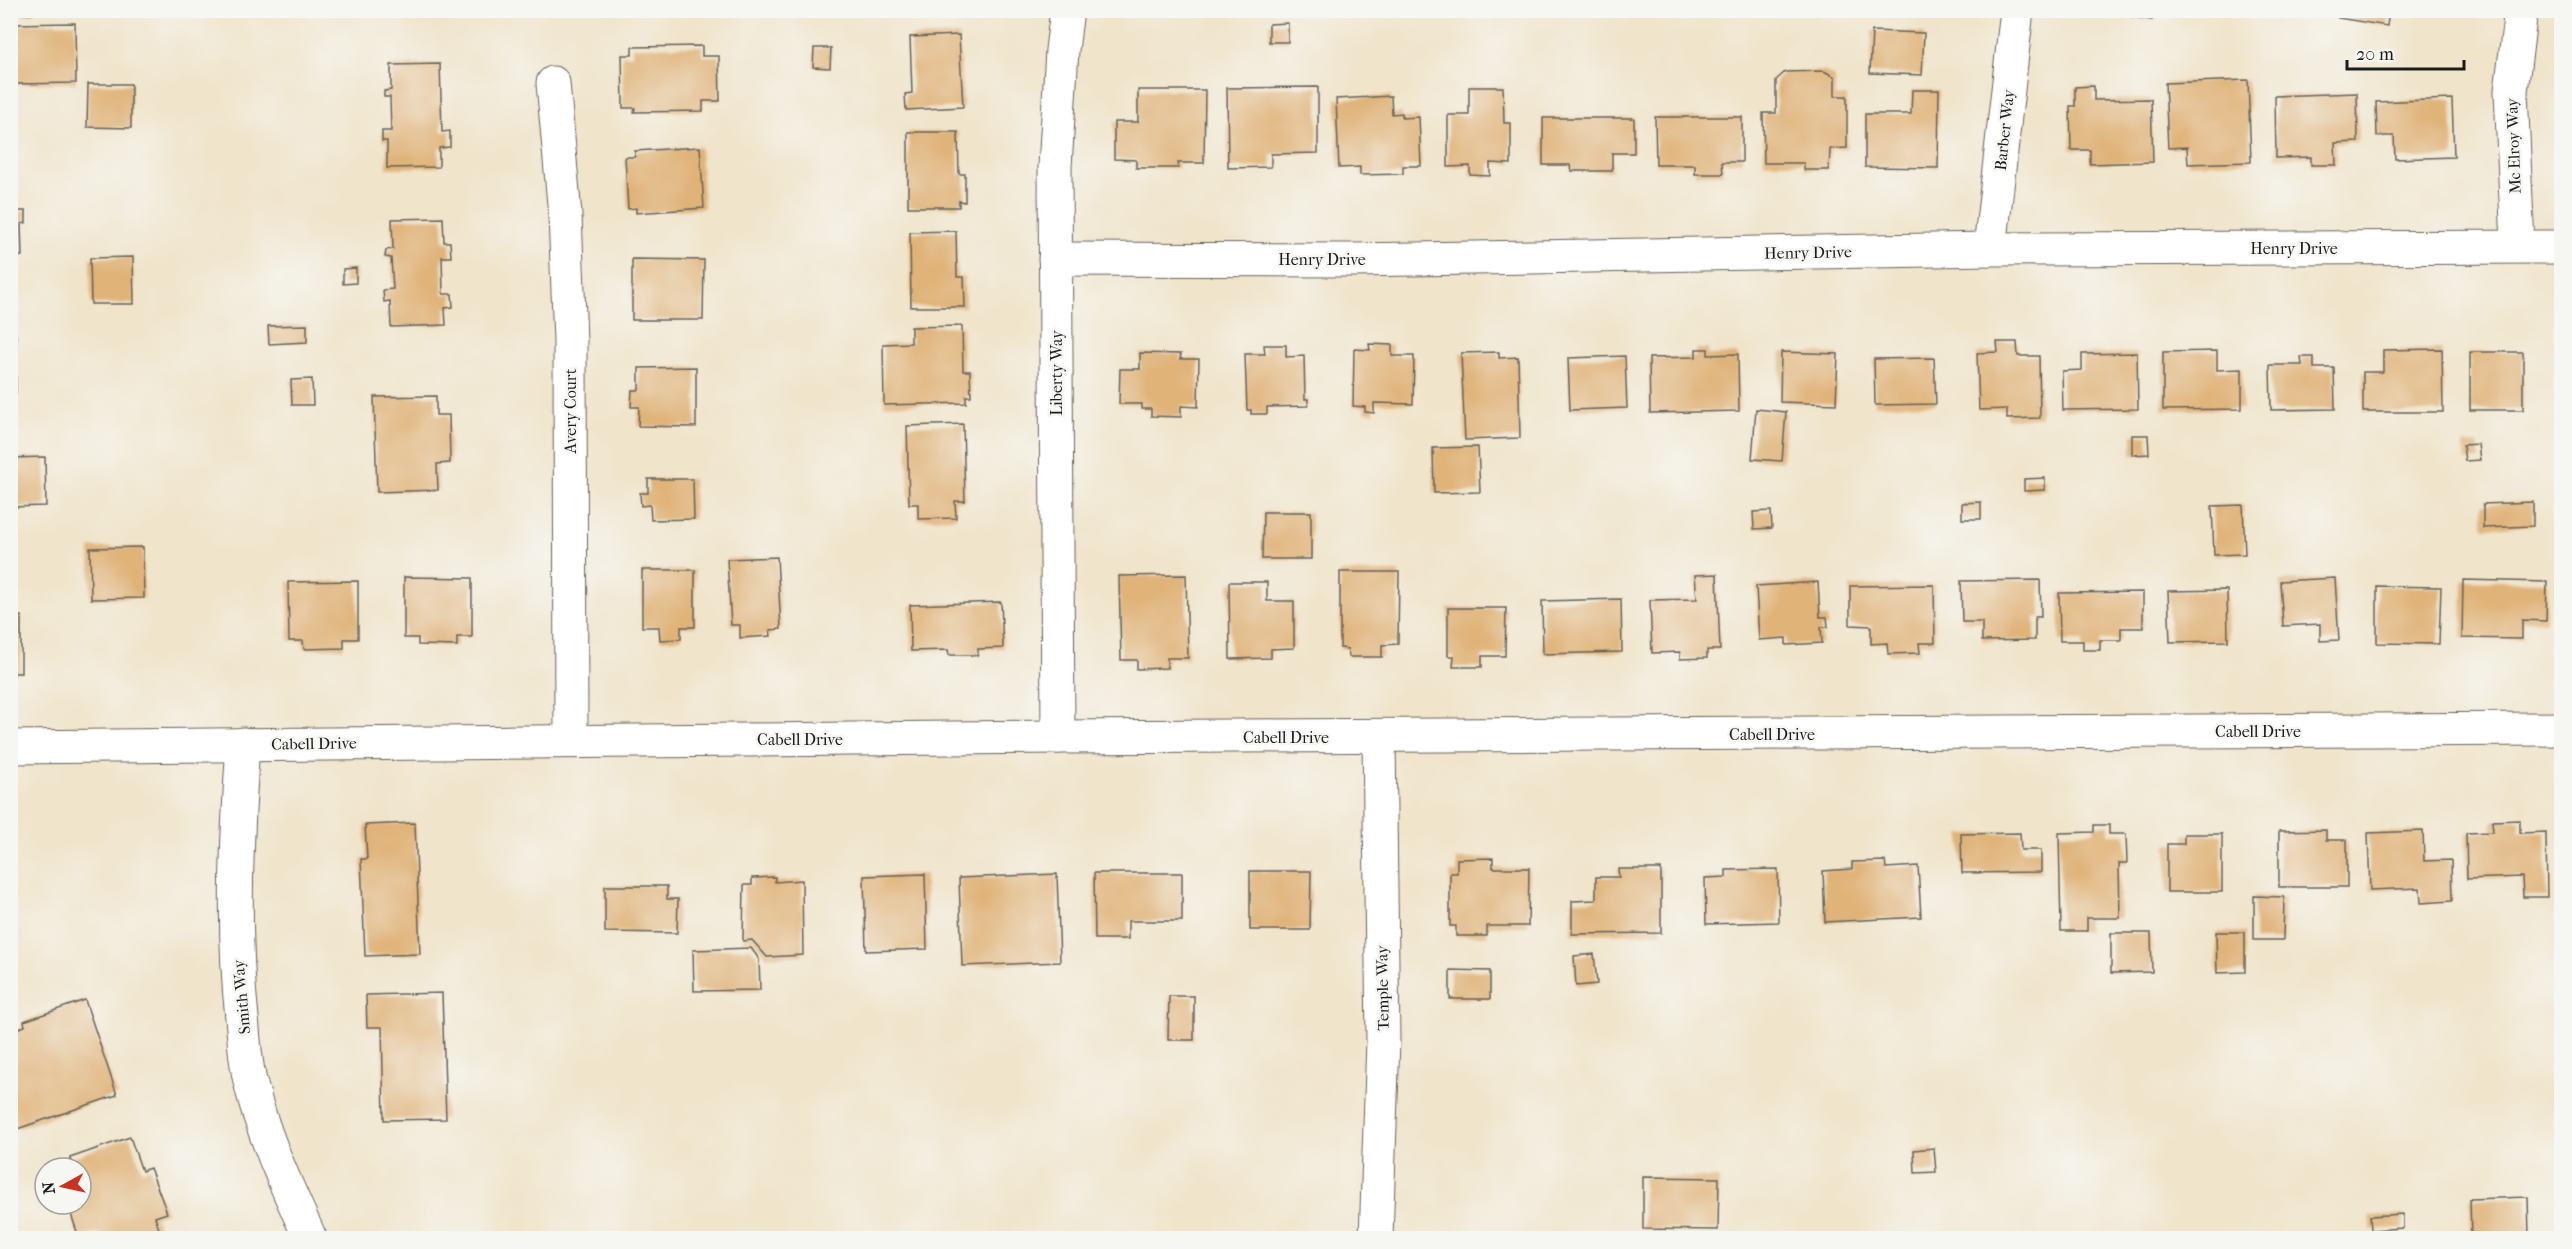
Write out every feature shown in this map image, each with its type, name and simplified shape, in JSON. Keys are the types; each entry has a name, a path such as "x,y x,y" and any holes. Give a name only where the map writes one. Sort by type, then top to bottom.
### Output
{"street":[{"name":"Liberty Way","path":"1058,737 1055,259 1058,109 1067,10"},
{"name":"Barber Way","path":"1990,249 2017,10"},
{"name":"Mc Elroy Way","path":"2517,245 2511,91 2521,10"},
{"name":"Avery Court","path":"553,83 565,215 570,341 571,741"},
{"name":"Henry Drive","path":"1055,259 1354,260 1990,249 2517,245 2562,247"},
{"name":"Cabell Drive","path":"10,747 1058,737 2562,729"},
{"name":"Temple Way","path":"1376,1239 1383,1041 1379,737"},
{"name":"Smith Way","path":"243,744 237,845 237,949 249,1079 261,1122 310,1239"}],"building":[{"path":"10,10 33,10 33,14 10,13"},
{"path":"2110,10 2153,10 2152,20 2110,13"},
{"path":"2340,10 2389,10 2387,26 2338,18"},
{"path":"75,23 76,83 15,84 16,151 10,151 10,24"},
{"path":"1288,23 1288,42 1269,42 1269,24"},
{"path":"1872,31 1924,33 1922,75 1870,73"},
{"path":"959,35 963,107 906,110 905,94 912,93 910,37"},
{"path":"702,46 702,56 719,56 720,101 703,101 703,111 634,112 635,108 623,108 622,55 632,55 632,47"},
{"path":"814,48 831,48 830,68 813,67"},
{"path":"440,64 442,132 450,131 450,147 439,148 439,167 387,168 387,141 382,141 382,131 391,131 390,97 384,97 384,91 391,90 391,65"},
{"path":"1824,71 1835,77 1835,96 1847,96 1847,148 1830,149 1829,170 1804,170 1804,163 1764,163 1763,113 1776,113 1776,80 1785,72"},
{"path":"2248,80 2251,162 2188,164 2187,147 2168,148 2165,83"},
{"path":"88,84 131,84 131,128 87,127"},
{"path":"2094,86 2094,100 2151,99 2153,162 2090,164 2090,150 2071,150 2070,106 2075,106 2075,87"},
{"path":"1318,87 1318,153 1271,154 1271,167 1228,168 1227,88"},
{"path":"1469,87 1503,87 1504,123 1511,123 1511,164 1490,163 1490,176 1470,175 1470,166 1448,167 1448,115 1469,115"},
{"path":"1138,90 1205,90 1204,163 1178,163 1179,168 1136,168 1136,160 1114,159 1114,122 1138,122"},
{"path":"1912,90 1939,90 1938,168 1865,167 1865,114 1911,114"},
{"path":"2357,93 2358,142 2335,143 2336,165 2311,165 2311,157 2276,158 2275,96"},
{"path":"1391,96 1392,114 1402,113 1402,118 1419,117 1421,166 1403,166 1403,174 1360,175 1360,167 1339,168 1336,99"},
{"path":"2452,99 2454,157 2395,159 2394,136 2377,136 2376,102"},
{"path":"1655,117 1742,117 1742,162 1722,162 1723,174 1695,174 1695,165 1656,165"},
{"path":"1543,118 1634,118 1634,153 1612,153 1612,171 1571,171 1570,165 1543,165"},
{"path":"908,132 958,132 959,174 965,174 965,202 959,201 959,207 908,207"},
{"path":"700,147 704,208 636,213 636,208 628,209 625,157 635,157 635,151"},
{"path":"10,211 26,211 26,223 21,224 22,256 10,257"},
{"path":"443,218 444,242 450,242 451,257 442,257 443,294 452,294 453,307 445,308 446,325 391,327 390,301 384,302 383,290 393,289 391,258 385,257 386,250 393,249 392,219"},
{"path":"956,231 957,277 964,277 965,307 911,307 910,232"},
{"path":"133,257 134,304 91,304 90,258"},
{"path":"632,259 704,260 703,320 632,320"},
{"path":"356,268 356,283 343,284 343,269"},
{"path":"307,325 307,342 269,344 268,326"},
{"path":"962,326 963,371 970,371 971,396 966,396 966,403 884,405 883,344 911,343 911,327"},
{"path":"10,335 16,335 16,393 10,393"},
{"path":"1997,342 2017,342 2018,356 2039,356 2040,418 2007,419 2007,409 1979,410 1977,353 1998,352"},
{"path":"1369,344 1392,345 1392,356 1414,356 1413,404 1374,403 1374,413 1365,412 1365,407 1353,406 1354,349 1370,350"},
{"path":"1264,345 1286,345 1286,357 1304,356 1305,399 1308,399 1308,406 1267,407 1267,414 1251,414 1251,410 1247,410 1245,354 1265,354"},
{"path":"1696,349 1708,349 1708,355 1738,354 1739,411 1650,413 1649,358 1696,357"},
{"path":"2442,349 2443,412 2363,412 2363,372 2383,372 2383,350"},
{"path":"2217,351 2217,370 2242,369 2242,409 2163,410 2163,352"},
{"path":"1499,352 1499,358 1518,357 1520,438 1465,440 1461,353"},
{"path":"1781,352 1838,354 1836,404 1780,402"},
{"path":"2470,352 2523,352 2523,410 2470,410"},
{"path":"1140,353 1181,354 1180,359 1199,359 1198,407 1181,406 1181,417 1151,416 1151,409 1142,409 1142,404 1119,404 1120,369 1140,369"},
{"path":"2137,353 2138,409 2063,410 2062,371 2082,370 2082,354"},
{"path":"1625,356 1627,408 1570,410 1568,358"},
{"path":"2301,357 2314,357 2314,368 2334,368 2335,409 2271,410 2270,365 2302,365"},
{"path":"1934,358 1936,404 1875,405 1874,359"},
{"path":"696,367 696,427 638,426 639,407 631,407 632,390 639,390 639,368"},
{"path":"312,379 313,405 292,405 291,380"},
{"path":"436,396 436,415 449,415 450,463 437,464 438,490 377,492 374,397"},
{"path":"1756,409 1786,412 1782,461 1752,459"},
{"path":"963,424 965,501 955,501 956,518 918,519 918,504 909,504 907,426"},
{"path":"2132,435 2148,435 2149,454 2132,455"},
{"path":"2478,444 2480,460 2465,461 2463,445"},
{"path":"1478,447 1480,492 1434,493 1433,448"},
{"path":"45,457 46,506 10,507 10,458"},
{"path":"2045,478 2045,490 2024,491 2024,479"},
{"path":"648,479 693,479 694,519 651,520 650,505 641,506 640,493 648,493"},
{"path":"1981,502 1981,519 1962,519 1962,503"},
{"path":"2533,502 2533,526 2483,528 2483,504"},
{"path":"2243,505 2245,554 2214,555 2212,506"},
{"path":"1771,511 1772,528 1754,529 1753,512"},
{"path":"1263,512 1311,512 1311,559 1262,559"},
{"path":"143,547 144,598 91,599 90,548"},
{"path":"777,557 781,629 770,630 771,636 740,638 740,625 731,625 727,559"},
{"path":"642,570 695,570 695,627 681,627 681,639 660,640 659,627 642,627"},
{"path":"1340,572 1399,572 1398,644 1382,645 1382,657 1349,657 1348,649 1340,648"},
{"path":"1717,574 1720,650 1707,650 1707,658 1680,659 1680,652 1652,653 1650,600 1697,599 1695,575"},
{"path":"1186,575 1188,658 1167,658 1167,668 1137,669 1137,660 1121,660 1119,576"},
{"path":"404,577 472,578 472,637 457,637 457,646 418,645 418,638 404,638"},
{"path":"2335,578 2339,640 2320,641 2320,624 2283,626 2280,581"},
{"path":"2040,580 2041,617 2035,617 2035,640 1982,641 1982,622 1962,622 1961,581"},
{"path":"2463,580 2547,582 2546,621 2522,620 2522,639 2462,638"},
{"path":"358,581 358,639 344,639 344,648 304,649 303,641 289,641 288,582"},
{"path":"1229,582 1267,582 1267,601 1294,601 1294,648 1271,649 1271,658 1230,659"},
{"path":"1818,582 1820,617 1827,617 1828,627 1821,627 1822,643 1786,645 1786,638 1759,640 1756,586"},
{"path":"1934,585 1935,643 1919,643 1920,653 1888,654 1887,643 1871,644 1871,626 1850,625 1850,586"},
{"path":"2377,586 2441,587 2439,644 2377,643"},
{"path":"2227,590 2228,641 2170,642 2168,591"},
{"path":"2143,592 2143,628 2121,628 2121,640 2100,640 2100,650 2083,650 2083,641 2060,641 2059,593"},
{"path":"1621,599 1622,652 1543,654 1542,601"},
{"path":"1001,602 1003,648 978,649 978,655 949,655 948,650 911,651 910,605"},
{"path":"1448,608 1506,608 1505,656 1482,656 1482,667 1453,667 1454,656 1448,656"},
{"path":"10,616 21,616 21,673 10,673"},
{"path":"2520,820 2520,833 2546,832 2547,897 2523,897 2522,877 2467,879 2466,833 2493,832 2492,821"},
{"path":"415,823 420,954 365,956 361,859 367,859 365,825"},
{"path":"2094,825 2109,825 2109,834 2126,834 2127,863 2119,863 2120,918 2087,918 2087,931 2061,931 2059,833 2094,832"},
{"path":"2326,830 2326,840 2347,840 2347,887 2279,887 2279,831"},
{"path":"2423,831 2424,861 2451,860 2452,901 2421,903 2420,888 2370,890 2368,833"},
{"path":"2020,833 2021,850 2041,850 2041,872 1962,873 1961,834"},
{"path":"2184,834 2222,834 2222,892 2167,892 2167,844 2184,844"},
{"path":"1493,858 1493,868 1529,868 1528,926 1487,926 1487,936 1456,936 1456,926 1450,926 1450,873 1457,873 1457,859"},
{"path":"1885,861 1886,868 1918,866 1921,917 1825,922 1823,871 1852,869 1852,862"},
{"path":"1618,869 1661,869 1661,933 1572,934 1572,901 1596,900 1596,877 1619,877"},
{"path":"1778,869 1779,922 1706,924 1705,878 1726,877 1726,870"},
{"path":"1250,871 1311,871 1310,930 1250,930"},
{"path":"1094,873 1182,873 1182,921 1128,921 1128,939 1095,939"},
{"path":"925,874 927,949 866,951 864,876"},
{"path":"1057,874 1060,962 962,966 959,878"},
{"path":"775,877 775,882 802,880 803,955 767,957 752,940 743,941 744,885 752,885 752,878"},
{"path":"605,886 667,886 667,899 678,899 677,933 605,932"},
{"path":"2254,896 2284,897 2283,940 2254,940"},
{"path":"2216,932 2245,932 2245,972 2217,973"},
{"path":"2111,933 2151,933 2152,972 2111,973"},
{"path":"751,948 759,959 760,990 694,991 693,950"},
{"path":"1594,954 1597,984 1576,986 1574,956"},
{"path":"1450,970 1490,971 1490,999 1450,999"},
{"path":"442,993 446,1119 384,1120 382,1027 367,1027 366,995"},
{"path":"1169,996 1194,996 1194,1040 1168,1040"},
{"path":"85,1000 117,1095 17,1129 10,1108 10,1031 25,1026 24,1021"},
{"path":"130,1137 142,1171 150,1168 167,1213 155,1217 162,1238 102,1238 100,1233 79,1238 72,1216 93,1216 93,1156 76,1156"},
{"path":"1934,1148 1936,1172 1915,1173 1914,1150"},
{"path":"1643,1177 1719,1178 1718,1230 1643,1229"},
{"path":"2528,1197 2529,1238 2471,1238 2470,1199"},
{"path":"2403,1214 2403,1228 2371,1230 2370,1216"}]}
